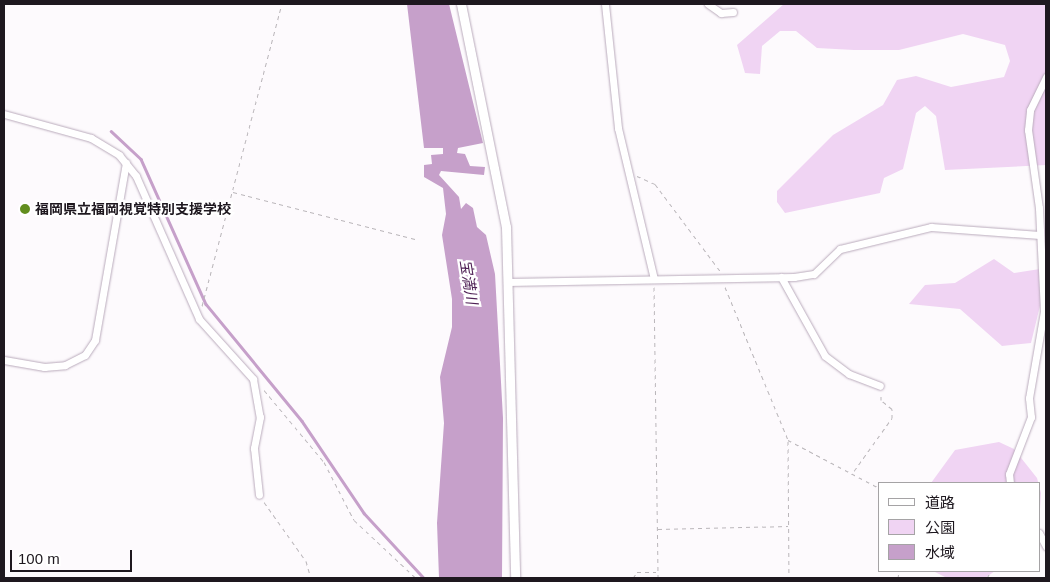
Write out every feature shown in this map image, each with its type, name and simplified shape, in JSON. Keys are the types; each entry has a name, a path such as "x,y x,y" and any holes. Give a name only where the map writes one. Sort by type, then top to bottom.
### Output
{"street":[{"path":"461,4 492,141 506,227 515,578"},
{"path":"605,4 618,128 654,279"},
{"path":"708,4 721,13 733,12"},
{"path":"1010,482 1009,474 1031,417 1029,398 1044,311 1040,235 1028,130 1030,110 1046,77"},
{"path":"4,114 91,138 126,163 144,192 199,319 253,379 260,417 254,448 259,495"},
{"path":"4,360 44,367 65,365 85,355 94,340 126,163"},
{"path":"508,282 721,276 781,277 814,274 840,249 931,227 1040,235"},
{"path":"781,277 825,356 849,374 880,386"},
{"path":"1040,535 1046,546"}],"path":[{"path":"199,319 282,4"},
{"path":"629,174 655,184 719,268 788,440 789,578"},
{"path":"233,192 418,240"},
{"path":"654,279 658,578"},
{"path":"253,379 324,462 354,520 416,578"},
{"path":"854,472 894,414 881,400 880,386"},
{"path":"788,440 854,472 878,487"},
{"path":"259,495 306,561 310,578"},
{"path":"657,529 788,526"},
{"path":"633,578 638,572 658,572"}],"green space":[{"path":"784,4 1046,4 1046,165 945,170 936,116 925,106 916,113 903,169 884,178 880,193 785,213 777,202 777,191 833,135 883,105 897,80 916,76 951,87 1004,77 1010,61 1005,45 963,34 899,50 854,50 817,48 796,31 780,31 762,46 760,74 745,73 737,45"},
{"path":"994,259 1014,273 1046,268 1046,304 1040,306 1031,343 1002,346 960,309 909,304 925,285 955,283"},
{"path":"999,442 1014,449 1037,478 1038,482 932,482 955,450"},
{"path":"935,572 994,572 985,578 947,578"}],"water":[{"name":"宝満川","path":"407,4 449,4 483,143 458,148 457,153 465,154 470,166 485,167 484,175 441,171 439,175 459,197 461,209 466,203 473,208 477,227 486,235 495,274 503,418 502,578 439,578 437,523 444,423 440,377 452,327 452,299 442,235 446,214 443,188 424,177 424,165 432,164 431,155 443,154 443,148 424,148"}],"waterway":[{"path":"111,131 141,159 206,304 302,421 364,513 424,578"}],"place":[{"name":"福岡県立福岡視覚特別支援学校","path":"25,209"}]}
